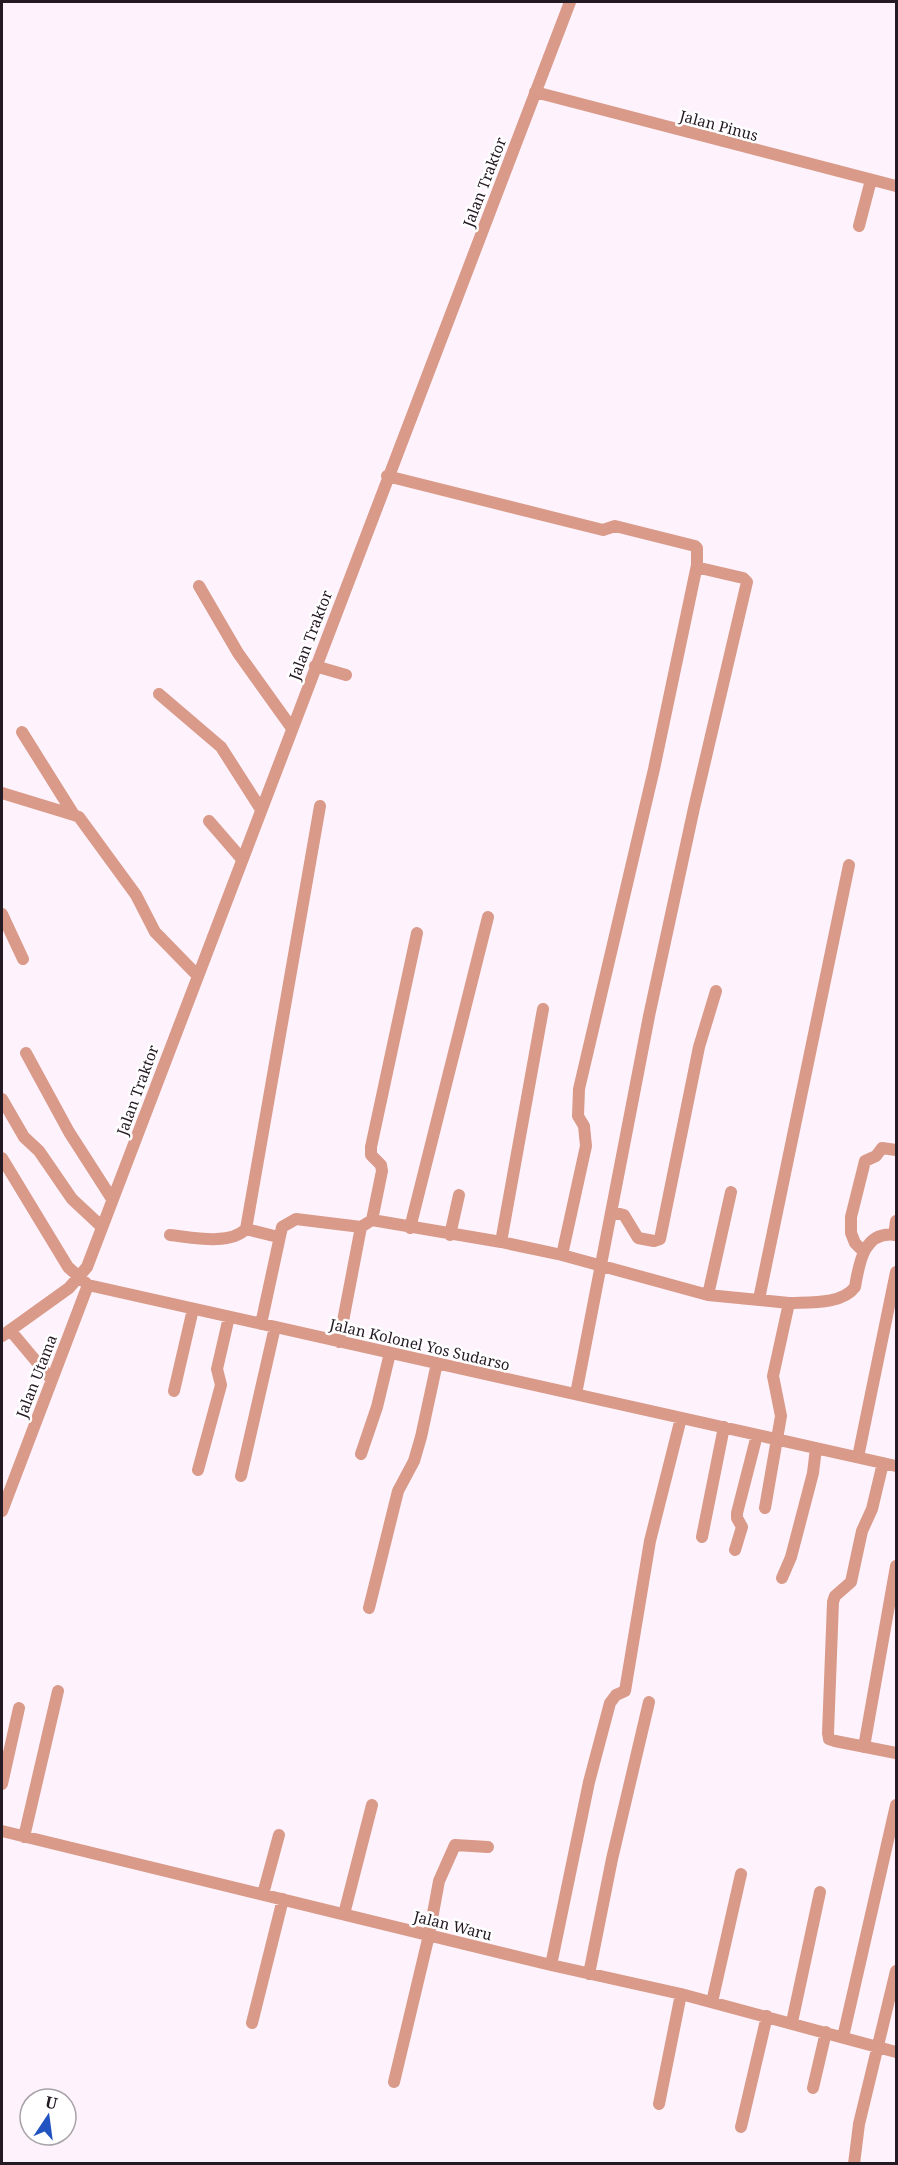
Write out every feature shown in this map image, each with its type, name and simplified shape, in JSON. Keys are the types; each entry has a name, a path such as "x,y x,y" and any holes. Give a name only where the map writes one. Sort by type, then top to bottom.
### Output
{"street":[{"name":"Jalan Traktor","path":"83,1282 240,858 570,2"},
{"name":"Jalan Pinus","path":"535,92 897,186"},
{"path":"859,226 871,180"},
{"path":"387,476 603,530 615,526 695,546 698,551 654,769 579,1089 578,1116 584,1126 586,1146 562,1255"},
{"path":"576,1394 623,1146 692,819 747,584 743,578 697,565"},
{"path":"199,586 238,653 291,727"},
{"path":"315,666 346,675"},
{"path":"159,694 221,747 260,808"},
{"path":"22,732 74,815"},
{"path":"2,794 78,817 136,895 155,932 196,974"},
{"path":"170,1235 221,1238 238,1236 246,1229 320,806"},
{"path":"209,821 240,858"},
{"path":"759,1299 849,864"},
{"path":"2,914 23,959"},
{"path":"410,1228 488,917"},
{"path":"339,1342 366,1223 382,1171 381,1165 372,1157 371,1147 417,933"},
{"path":"612,1212 624,1215 638,1238 654,1241 660,1239 699,1047 716,992"},
{"path":"501,1242 543,1009"},
{"path":"26,1053 69,1132 112,1199"},
{"path":"2,1099 24,1137 39,1151 72,1198 102,1227"},
{"path":"863,1251 855,1243 851,1226 865,1161 876,1156 882,1148 897,1150"},
{"path":"2,1158 68,1267 83,1282 6,1333 51,1379"},
{"path":"708,1295 731,1192"},
{"path":"450,1234 459,1195"},
{"path":"261,1324 278,1237 282,1227 296,1219 366,1223 501,1242 562,1255 708,1295 789,1303 834,1299 851,1292 855,1287 863,1251 876,1237 895,1235 897,1221"},
{"path":"246,1229 278,1237"},
{"path":"858,1457 897,1272"},
{"name":"Jalan Kolonel Yos Sudarso","path":"83,1282 275,1328 897,1466"},
{"name":"Jalan Utama","path":"2,1511 51,1379 83,1282"},
{"path":"765,1508 781,1412 773,1376 789,1303"},
{"path":"174,1391 193,1309"},
{"path":"198,1470 221,1385 217,1369 229,1317"},
{"path":"241,1476 275,1328"},
{"path":"361,1454 377,1407 390,1353"},
{"path":"369,1608 398,1491 414,1461 421,1437 436,1363"},
{"path":"551,1965 589,1782 610,1703 616,1695 625,1691 650,1541 681,1418"},
{"path":"702,1537 724,1427"},
{"path":"735,1550 742,1527 737,1513 757,1435"},
{"path":"782,1578 791,1557 813,1473 816,1448"},
{"path":"883,1463 872,1509 862,1531 851,1582 835,1596 833,1602 829,1738 897,1753"},
{"path":"864,1747 897,1566"},
{"path":"24,1837 58,1691"},
{"path":"589,1974 612,1859 649,1702"},
{"path":"2,1784 19,1708"},
{"path":"344,1914 372,1805"},
{"path":"843,2037 897,1805"},
{"name":"Jalan Waru","path":"2,1832 551,1965 681,1994 897,2052"},
{"path":"263,1894 279,1835"},
{"path":"394,2082 429,1935 439,1881 453,1848 458,1844 488,1847"},
{"path":"712,2002 741,1874"},
{"path":"792,2022 820,1892"},
{"path":"252,2023 283,1899"},
{"path":"854,2163 859,2124 897,1971"},
{"path":"659,2104 681,1994"},
{"path":"741,2127 767,2016"},
{"path":"813,2088 826,2032"}]}
